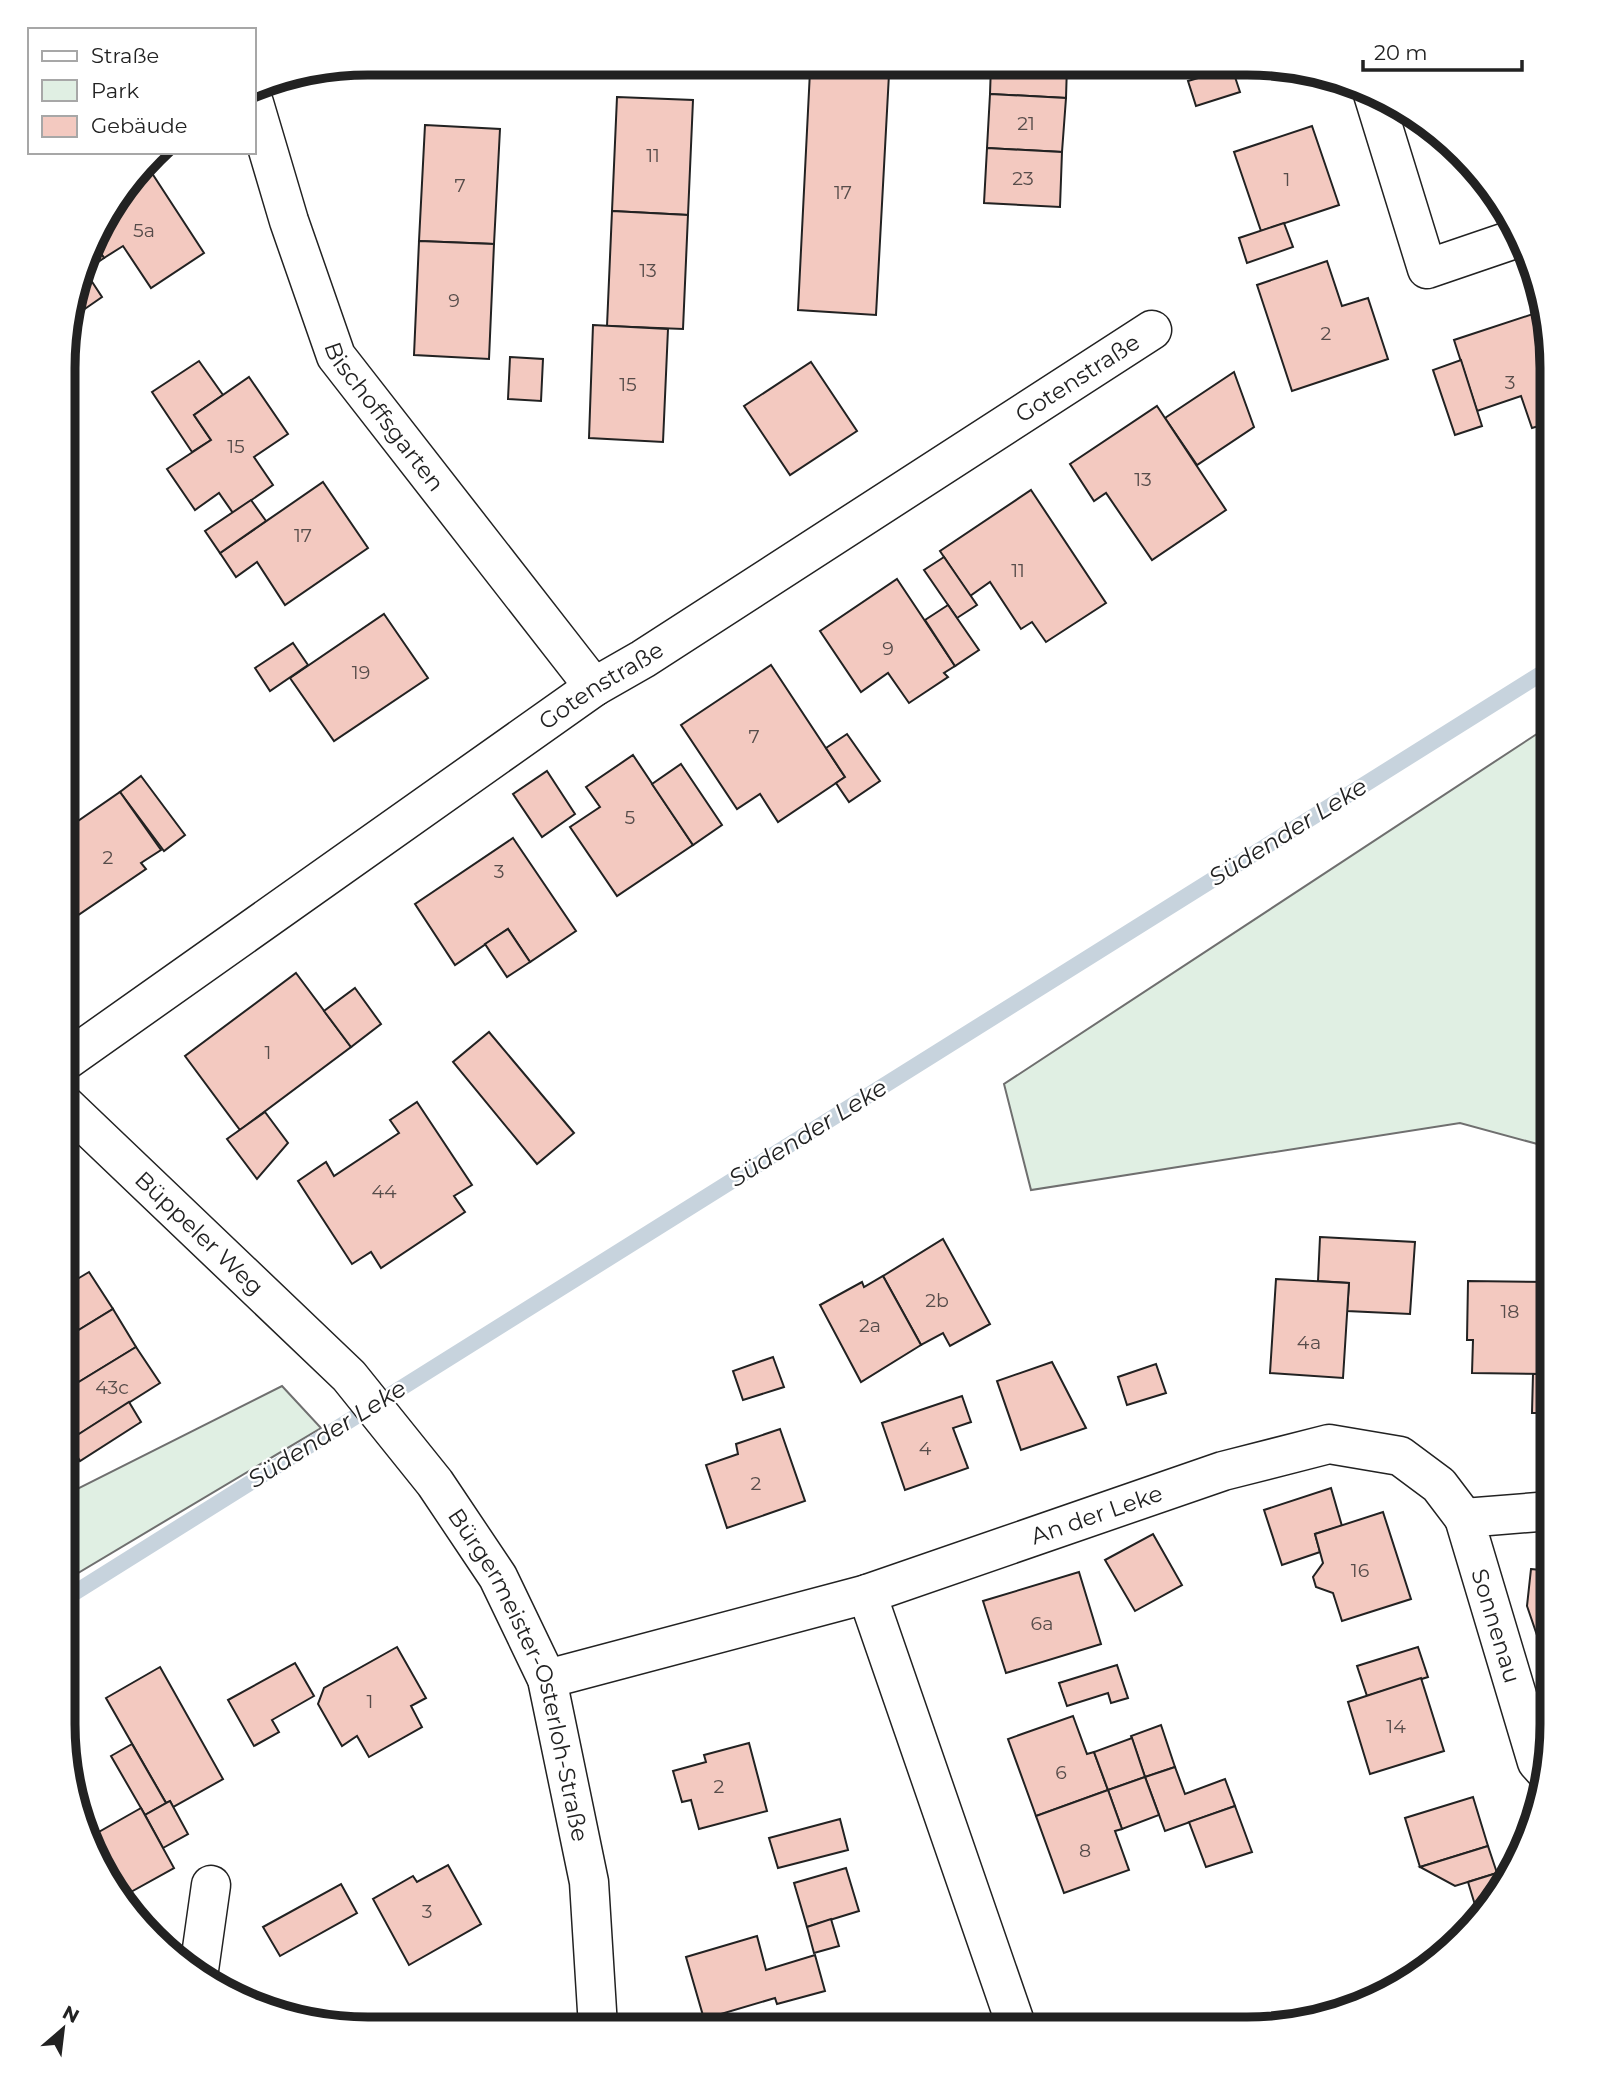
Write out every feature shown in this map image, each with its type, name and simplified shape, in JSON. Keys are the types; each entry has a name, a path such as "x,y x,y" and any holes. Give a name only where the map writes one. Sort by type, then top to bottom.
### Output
{"street":[{"path":"1376,105 1427,269 1511,241"},
{"name":"Bischoffsgarten","path":"256,110 289,221 336,356 594,687"},
{"name":"Gotenstraße","path":"75,1054 594,687 643,659 1152,330"},
{"name":"Büppeler Weg","path":"75,1114 343,1370"},
{"name":"Bürgermeister-Osterloh-Straße","path":"343,1370 408,1447 498,1577 547,1679 589,1882 597,2017"},
{"name":"Sonnenau","path":"1329,1444 1400,1456 1440,1485 1464,1518 1537,1762"},
{"name":"An der Leke","path":"547,1679 867,1594 1223,1471 1329,1444"},
{"path":"1464,1518 1540,1512"},
{"path":"867,1594 1013,2017"},
{"path":"200,1963 211,1885"}],"green space":[{"path":"1540,732 1540,1145 1460,1123 1031,1190 1004,1084"},
{"path":"282,1386 321,1428 75,1575 75,1490"}],"building":[{"path":"810,75 889,75 876,315 798,310"},
{"path":"991,75 1067,75 1066,98 990,94"},
{"path":"1208,75 1234,75 1240,92 1196,106 1188,81"},
{"path":"990,94 1066,98 1062,152 987,148"},
{"path":"617,97 693,100 688,215 612,211"},
{"path":"425,125 500,129 494,244 419,241"},
{"path":"1312,126 1339,205 1261,231 1234,152"},
{"path":"987,148 1062,152 1060,207 984,203"},
{"path":"151,172 204,253 151,288 123,246 104,258 100,252 114,222"},
{"path":"612,211 688,215 683,329 607,326"},
{"path":"1284,223 1293,247 1247,263 1239,238"},
{"path":"419,241 494,244 489,359 414,355"},
{"path":"100,252 104,258 95,264"},
{"path":"1327,261 1342,306 1368,298 1388,359 1292,391 1257,285"},
{"path":"90,278 102,297 81,312"},
{"path":"1534,314 1540,368 1540,426 1532,428 1521,396 1477,411 1454,340"},
{"path":"593,325 668,329 663,442 589,438"},
{"path":"510,357 543,359 541,401 508,399"},
{"path":"1461,360 1482,426 1455,435 1433,370"},
{"path":"199,361 223,395 194,415 211,440 192,452 152,392"},
{"path":"811,362 857,431 790,475 744,406"},
{"path":"1234,372 1254,427 1197,465 1165,418"},
{"path":"249,377 288,434 254,457 273,485 233,513 219,493 195,510 167,469 211,440 194,415"},
{"path":"1157,406 1226,510 1152,560 1106,493 1094,501 1070,464"},
{"path":"323,482 368,548 285,605 257,562 236,577 220,553"},
{"path":"1031,490 1106,603 1046,642 1032,622 1021,629 990,582 970,596 940,551"},
{"path":"251,500 266,521 220,553 205,531"},
{"path":"944,557 977,605 957,618 924,570"},
{"path":"897,579 955,666 944,673 948,677 909,703 888,673 861,692 820,631"},
{"path":"948,605 979,650 955,666 925,620"},
{"path":"384,614 428,678 334,741 290,678"},
{"path":"293,643 308,665 270,691 255,668"},
{"path":"771,665 845,777 778,822 760,794 737,809 681,725"},
{"path":"847,734 880,781 849,802 836,783 845,777 826,748"},
{"path":"633,755 693,845 617,896 570,827 600,807 586,787"},
{"path":"681,764 722,825 693,845 652,784"},
{"path":"547,771 575,814 542,837 513,794"},
{"path":"141,776 185,835 164,851 120,792"},
{"path":"120,792 161,850 141,863 146,869 75,917 75,823"},
{"path":"513,838 576,931 530,962 508,929 455,965 415,904"},
{"path":"508,929 530,962 507,977 485,944"},
{"path":"296,973 351,1047 240,1130 185,1056"},
{"path":"355,988 381,1024 351,1047 324,1011"},
{"path":"489,1032 574,1133 537,1164 453,1062"},
{"path":"417,1102 472,1185 454,1196 465,1212 381,1268 371,1252 352,1264 298,1181 326,1162 334,1176 399,1133 390,1120"},
{"path":"265,1112 288,1143 257,1179 227,1139"},
{"path":"1320,1237 1415,1242 1410,1314 1347,1311 1349,1283 1318,1281"},
{"path":"943,1239 990,1324 950,1346 943,1333 921,1345 883,1276"},
{"path":"89,1272 113,1309 75,1332 75,1280"},
{"path":"883,1276 921,1345 861,1382 820,1305 862,1282 864,1287"},
{"path":"1276,1279 1349,1283 1343,1378 1270,1373"},
{"path":"1468,1281 1540,1282 1540,1374 1472,1373 1473,1340 1467,1340"},
{"path":"113,1309 136,1347 75,1384 75,1332"},
{"path":"136,1347 160,1383 76,1436 75,1384"},
{"path":"773,1357 784,1387 743,1400 733,1371"},
{"path":"1052,1362 1086,1428 1021,1450 997,1381"},
{"path":"1156,1364 1166,1393 1127,1405 1118,1377"},
{"path":"1533,1374 1540,1374 1540,1413 1532,1413"},
{"path":"962,1396 971,1422 953,1428 968,1468 905,1490 882,1423"},
{"path":"129,1402 141,1422 80,1461 75,1453 75,1437"},
{"path":"780,1429 805,1501 727,1528 706,1465 738,1454 736,1444"},
{"path":"1331,1488 1342,1526 1315,1534 1320,1552 1282,1565 1264,1510"},
{"path":"1383,1512 1411,1599 1342,1621 1333,1593 1316,1587 1313,1577 1323,1563 1315,1534"},
{"path":"1153,1534 1182,1585 1135,1611 1105,1560"},
{"path":"1531,1569 1540,1570 1540,1641 1527,1606"},
{"path":"1079,1572 1101,1644 1006,1673 983,1601"},
{"path":"397,1647 426,1698 411,1706 422,1727 369,1757 357,1736 342,1746 318,1704 324,1688"},
{"path":"1418,1647 1428,1677 1367,1696 1357,1666"},
{"path":"295,1663 314,1696 272,1720 279,1732 254,1746 228,1700"},
{"path":"1117,1665 1128,1698 1111,1703 1108,1693 1067,1706 1059,1683"},
{"path":"160,1667 223,1779 173,1807 170,1801 166,1803 106,1698"},
{"path":"1421,1678 1444,1751 1370,1774 1348,1702"},
{"path":"1073,1716 1087,1754 1094,1752 1108,1790 1036,1816 1008,1739"},
{"path":"1161,1725 1175,1767 1145,1777 1131,1736"},
{"path":"1132,1738 1145,1777 1108,1790 1094,1752"},
{"path":"749,1743 767,1811 699,1829 691,1800 682,1802 673,1771 706,1762 704,1755"},
{"path":"132,1744 166,1803 145,1815 111,1756"},
{"path":"1175,1767 1185,1794 1225,1779 1235,1806 1165,1831 1145,1777"},
{"path":"1145,1777 1159,1815 1122,1829 1108,1790"},
{"path":"1108,1790 1122,1829 1115,1831 1129,1870 1064,1893 1036,1816"},
{"path":"1473,1797 1488,1846 1420,1867 1405,1818"},
{"path":"170,1801 188,1834 163,1848 145,1815"},
{"path":"1235,1806 1252,1852 1206,1867 1189,1822"},
{"path":"141,1808 174,1868 129,1893 114,1870 97,1833"},
{"path":"840,1819 848,1850 778,1868 769,1838"},
{"path":"1488,1846 1497,1873 1455,1886 1420,1867"},
{"path":"448,1865 481,1924 409,1965 373,1899 413,1876 417,1882"},
{"path":"846,1868 859,1911 807,1927 794,1883"},
{"path":"1500,1872 1475,1906 1468,1882"},
{"path":"341,1884 357,1913 280,1956 263,1927"},
{"path":"831,1919 839,1946 814,1953 807,1927"},
{"path":"757,1936 766,1970 815,1955 825,1991 777,2004 775,1998 703,2017 686,1957"}],"waterway":[{"name":"Südender Leke","path":"75,1592 1540,675"}]}
